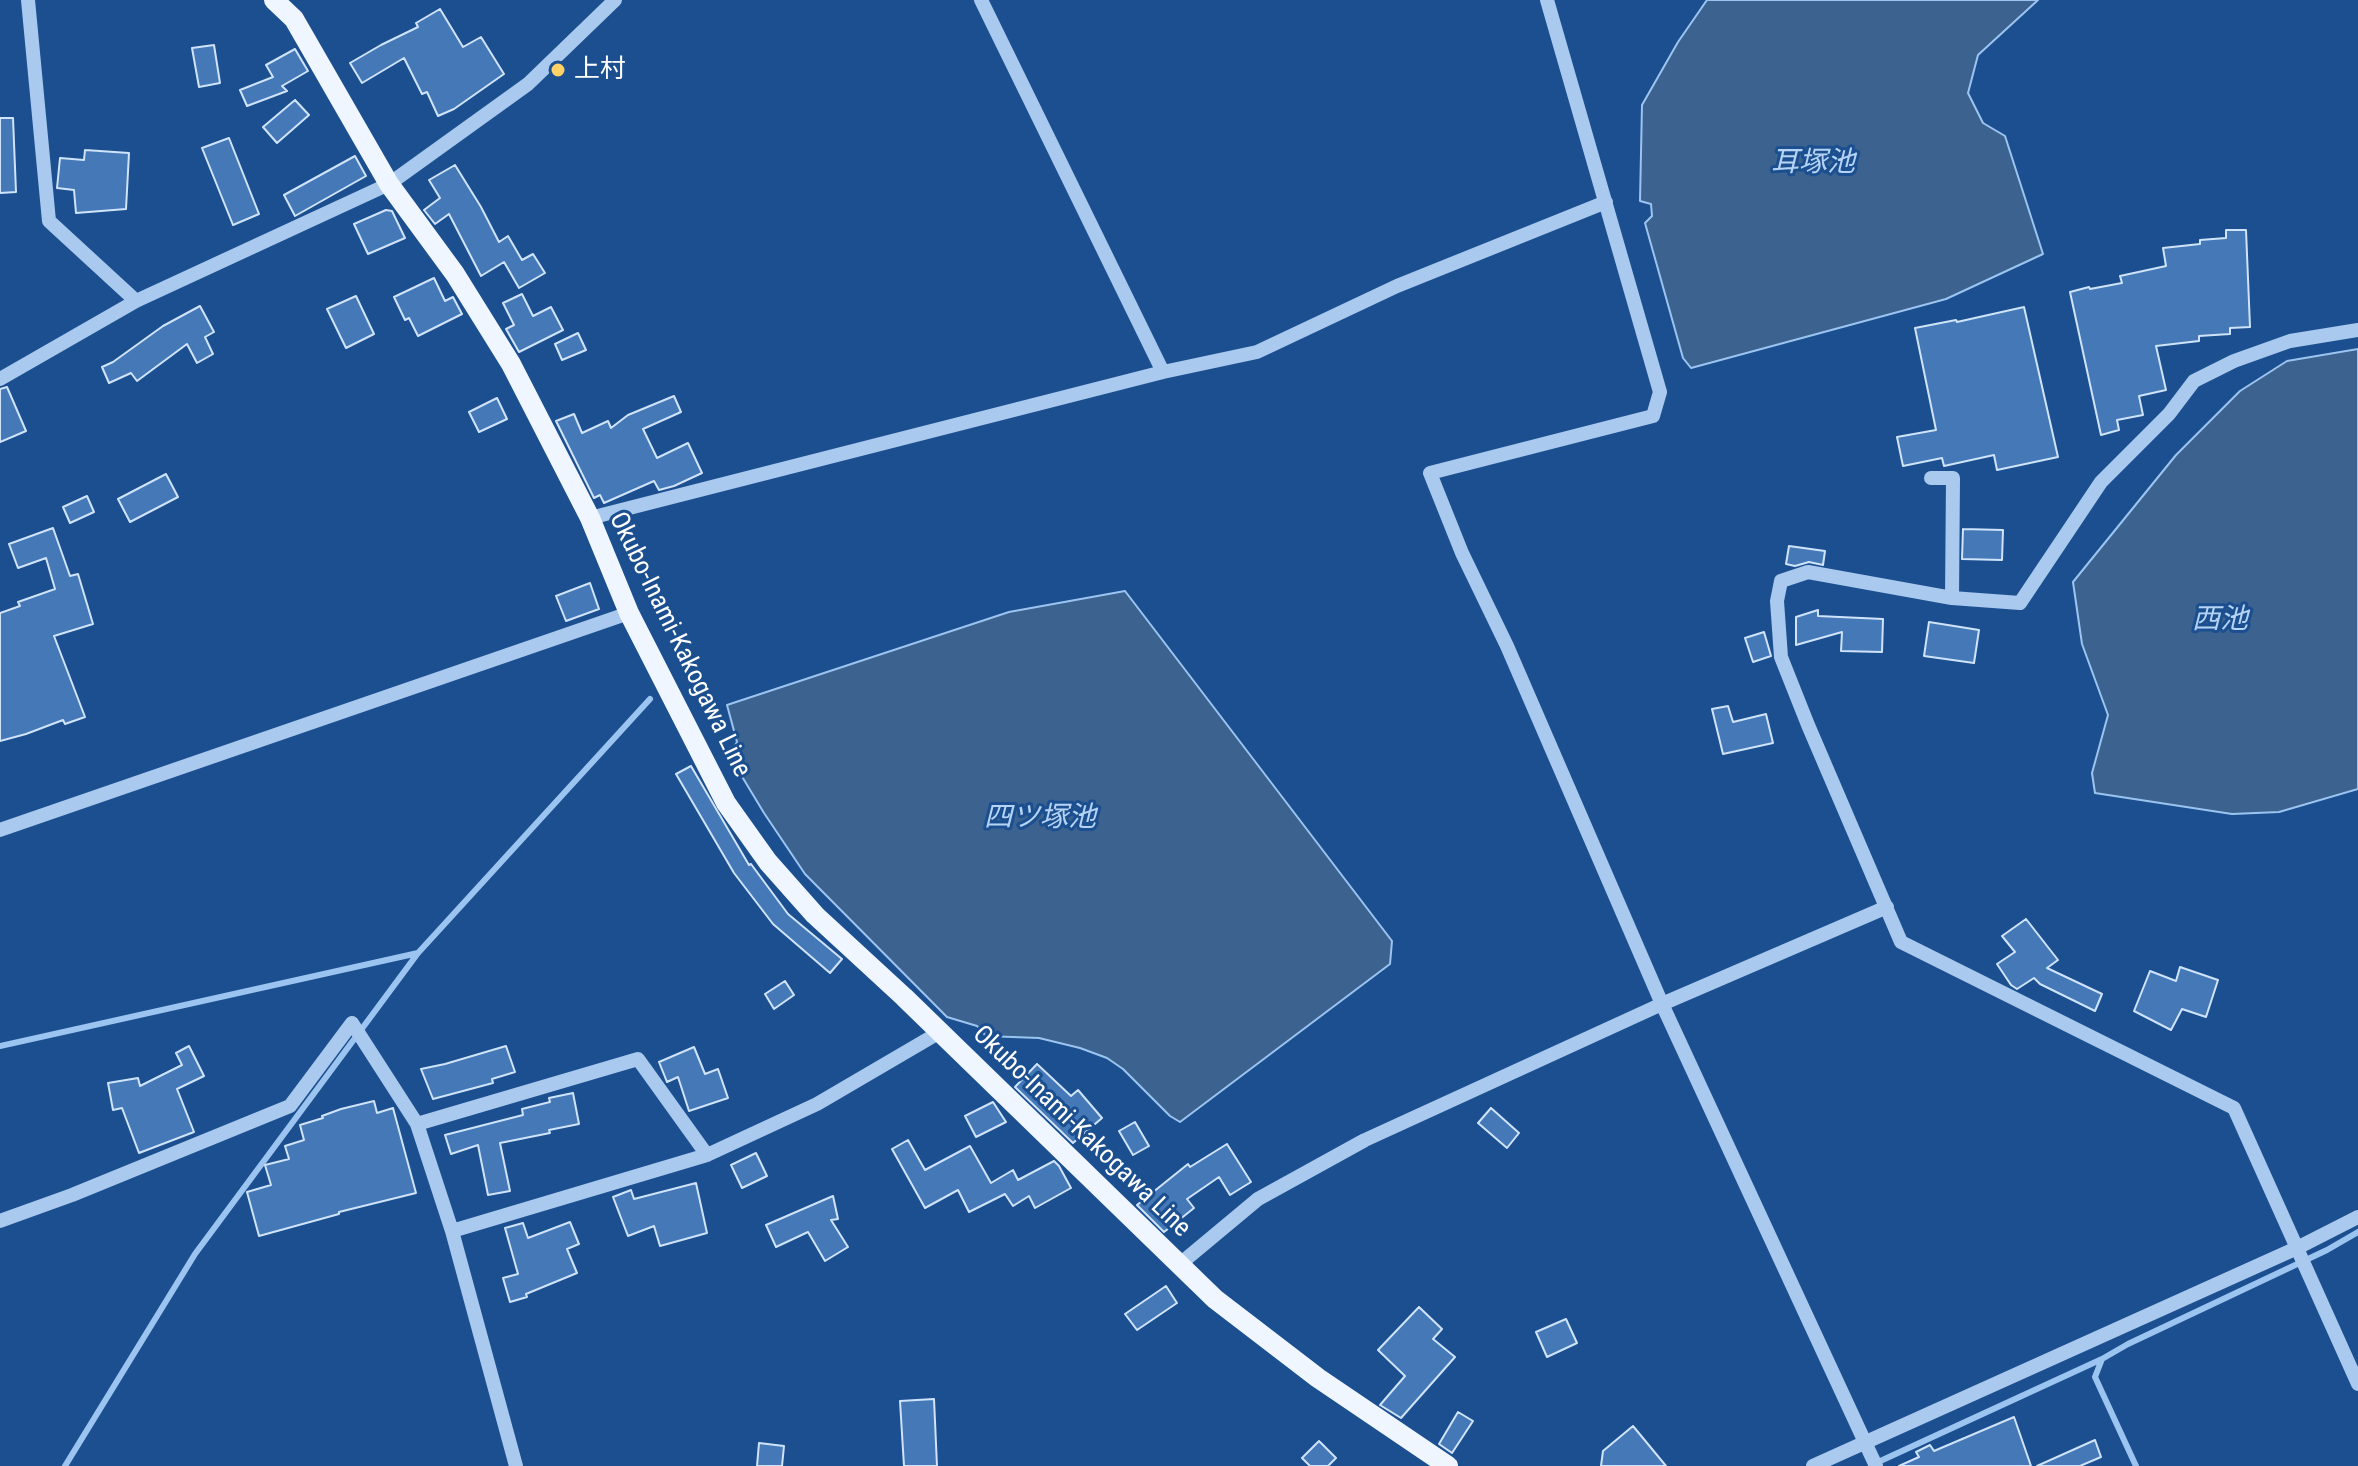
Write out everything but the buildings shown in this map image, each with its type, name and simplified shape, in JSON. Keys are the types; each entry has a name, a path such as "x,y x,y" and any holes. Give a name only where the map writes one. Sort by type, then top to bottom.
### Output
{"main road":[{"name":"Okubo-Inami-Kakogawa Line","path":"274,0 294,19 389,184 455,274 511,364 590,518 629,613 726,803 768,862 815,915 1215,1299 1318,1378 1448,1466"}],"street":[{"path":"28,0 49,221 136,301"},
{"path":"0,379 136,301 389,184 528,84 615,0"},
{"path":"981,0 1163,372"},
{"path":"1547,0 1660,392 1653,416 1430,473 1462,553 1507,646 1662,1004 1876,1466"},
{"path":"590,518 1163,372 1257,352 1397,286 1606,202"},
{"path":"2358,330 2290,341 2234,361 2194,381 2169,414 2101,482 2020,603 1952,598 1808,572 1781,581 1777,601 1781,657 1901,942 2234,1108 2358,1384"},
{"path":"1931,478 1953,478 1952,598"},
{"path":"0,830 629,613"},
{"path":"1180,1264 1258,1199 1365,1140 1662,1004 1887,907"},
{"path":"0,1221 290,1106 352,1023 417,1124 452,1231 516,1466"},
{"path":"452,1231 707,1155 817,1104 940,1032"},
{"path":"417,1124 638,1059 707,1155"},
{"path":"1813,1466 2297,1248 2358,1217"}],"water":[{"name":"耳塚池","path":"1707,0 2038,0 1978,55 1968,93 1983,123 2005,136 2043,254 1946,299 1691,368 1683,358 1645,223 1652,216 1651,204 1640,201 1642,105 1678,42"},
{"name":"西池","path":"2358,349 2358,789 2279,812 2232,814 2095,793 2092,773 2108,715 2082,644 2073,582 2176,455 2240,391 2287,361"},
{"name":"四ツ塚池","path":"1125,591 1392,941 1390,964 1180,1122 1107,1058 1039,1038 986,1036 977,1026 947,1017 805,874 729,755 737,742 727,705 1009,612"}],"waterway":[{"path":"65,1466 195,1254 418,953 650,699"},
{"path":"0,1046 418,953"},
{"path":"2136,1466 2095,1377 2102,1359 2358,1232"},
{"path":"1876,1463 2102,1359"}],"place":[{"name":"上村","path":"558,70"}]}
